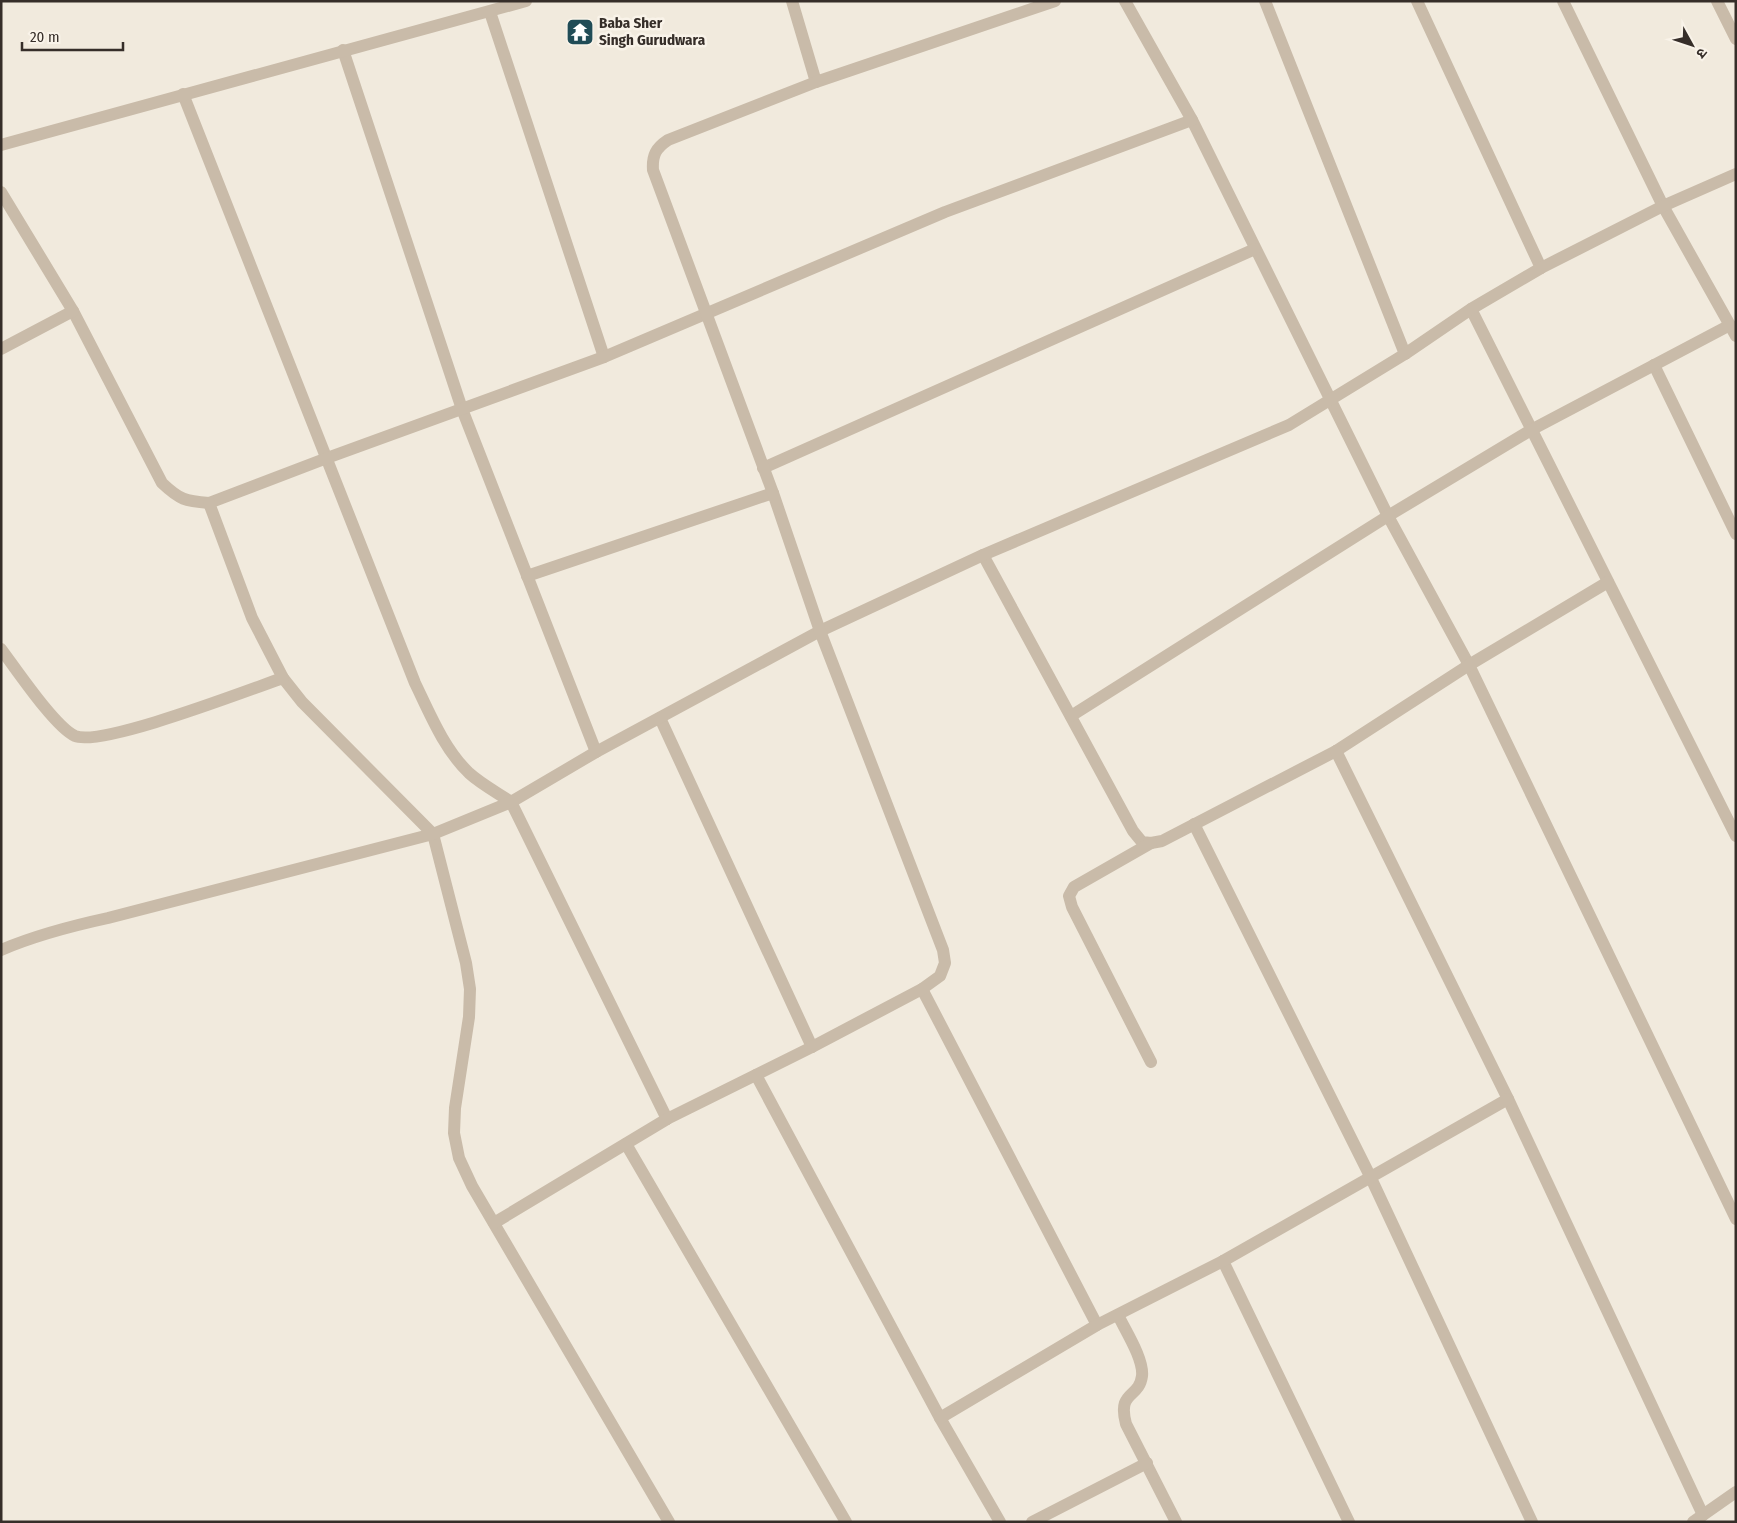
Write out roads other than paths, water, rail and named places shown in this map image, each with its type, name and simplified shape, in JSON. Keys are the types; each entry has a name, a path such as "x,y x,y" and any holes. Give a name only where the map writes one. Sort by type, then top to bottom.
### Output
{"street":[{"path":"1,145 526,1"},
{"path":"792,1 816,82"},
{"path":"494,1223 667,1119 812,1047 922,989 940,976 946,964 943,950 820,631 773,493 653,170 652,158 658,147 668,140 816,82 1055,1"},
{"path":"1125,1 1192,120 1388,516 1469,665 1736,1219"},
{"path":"1265,1 1405,354"},
{"path":"1417,1 1541,268"},
{"path":"1071,716 1388,516 1531,430 1654,365 1733,330 1662,206 1563,1"},
{"path":"1717,1 1736,39"},
{"path":"490,12 604,357"},
{"path":"343,50 462,409 596,752"},
{"path":"184,94 415,683 429,713 446,744 470,774 511,802 667,1119"},
{"path":"1,192 73,311 162,483 176,497 189,501 209,503 604,357 945,212 1192,120"},
{"path":"1,950 26,939 64,928 433,834 511,802 596,752 820,631 984,555 1290,425 1405,354 1471,309 1541,268 1662,206 1736,174"},
{"path":"763,468 1255,249"},
{"path":"1471,309 1736,836"},
{"path":"1,349 73,311"},
{"path":"1654,365 1736,534"},
{"path":"527,576 773,493"},
{"path":"209,503 252,618 283,678 302,702 433,834 466,963 470,989 469,1017 455,1108 454,1133 459,1158 472,1186 669,1522"},
{"path":"984,555 1133,830 1142,842 1151,843 1162,841 1336,751 1469,665 1608,582"},
{"path":"1,649 62,728 76,736 96,737 131,730 283,678"},
{"path":"660,718 812,1047"},
{"path":"1336,751 1508,1099 1698,1518 1736,1492"},
{"path":"1194,824 1370,1176 1532,1522"},
{"path":"1151,843 1074,887 1069,896 1072,908 1151,1062"},
{"path":"922,989 1097,1326"},
{"path":"756,1075 940,1418 1000,1522"},
{"path":"940,1418 1097,1326 1224,1261 1508,1099"},
{"path":"626,1144 846,1522"},
{"path":"1224,1261 1349,1522"},
{"path":"1118,1315 1140,1361 1142,1374 1140,1383 1125,1401 1122,1410 1126,1424 1176,1522"},
{"path":"1032,1522 1146,1464"}],"place":[{"name":"Baba Sher Singh Gurudwara","path":"580,32"}]}
